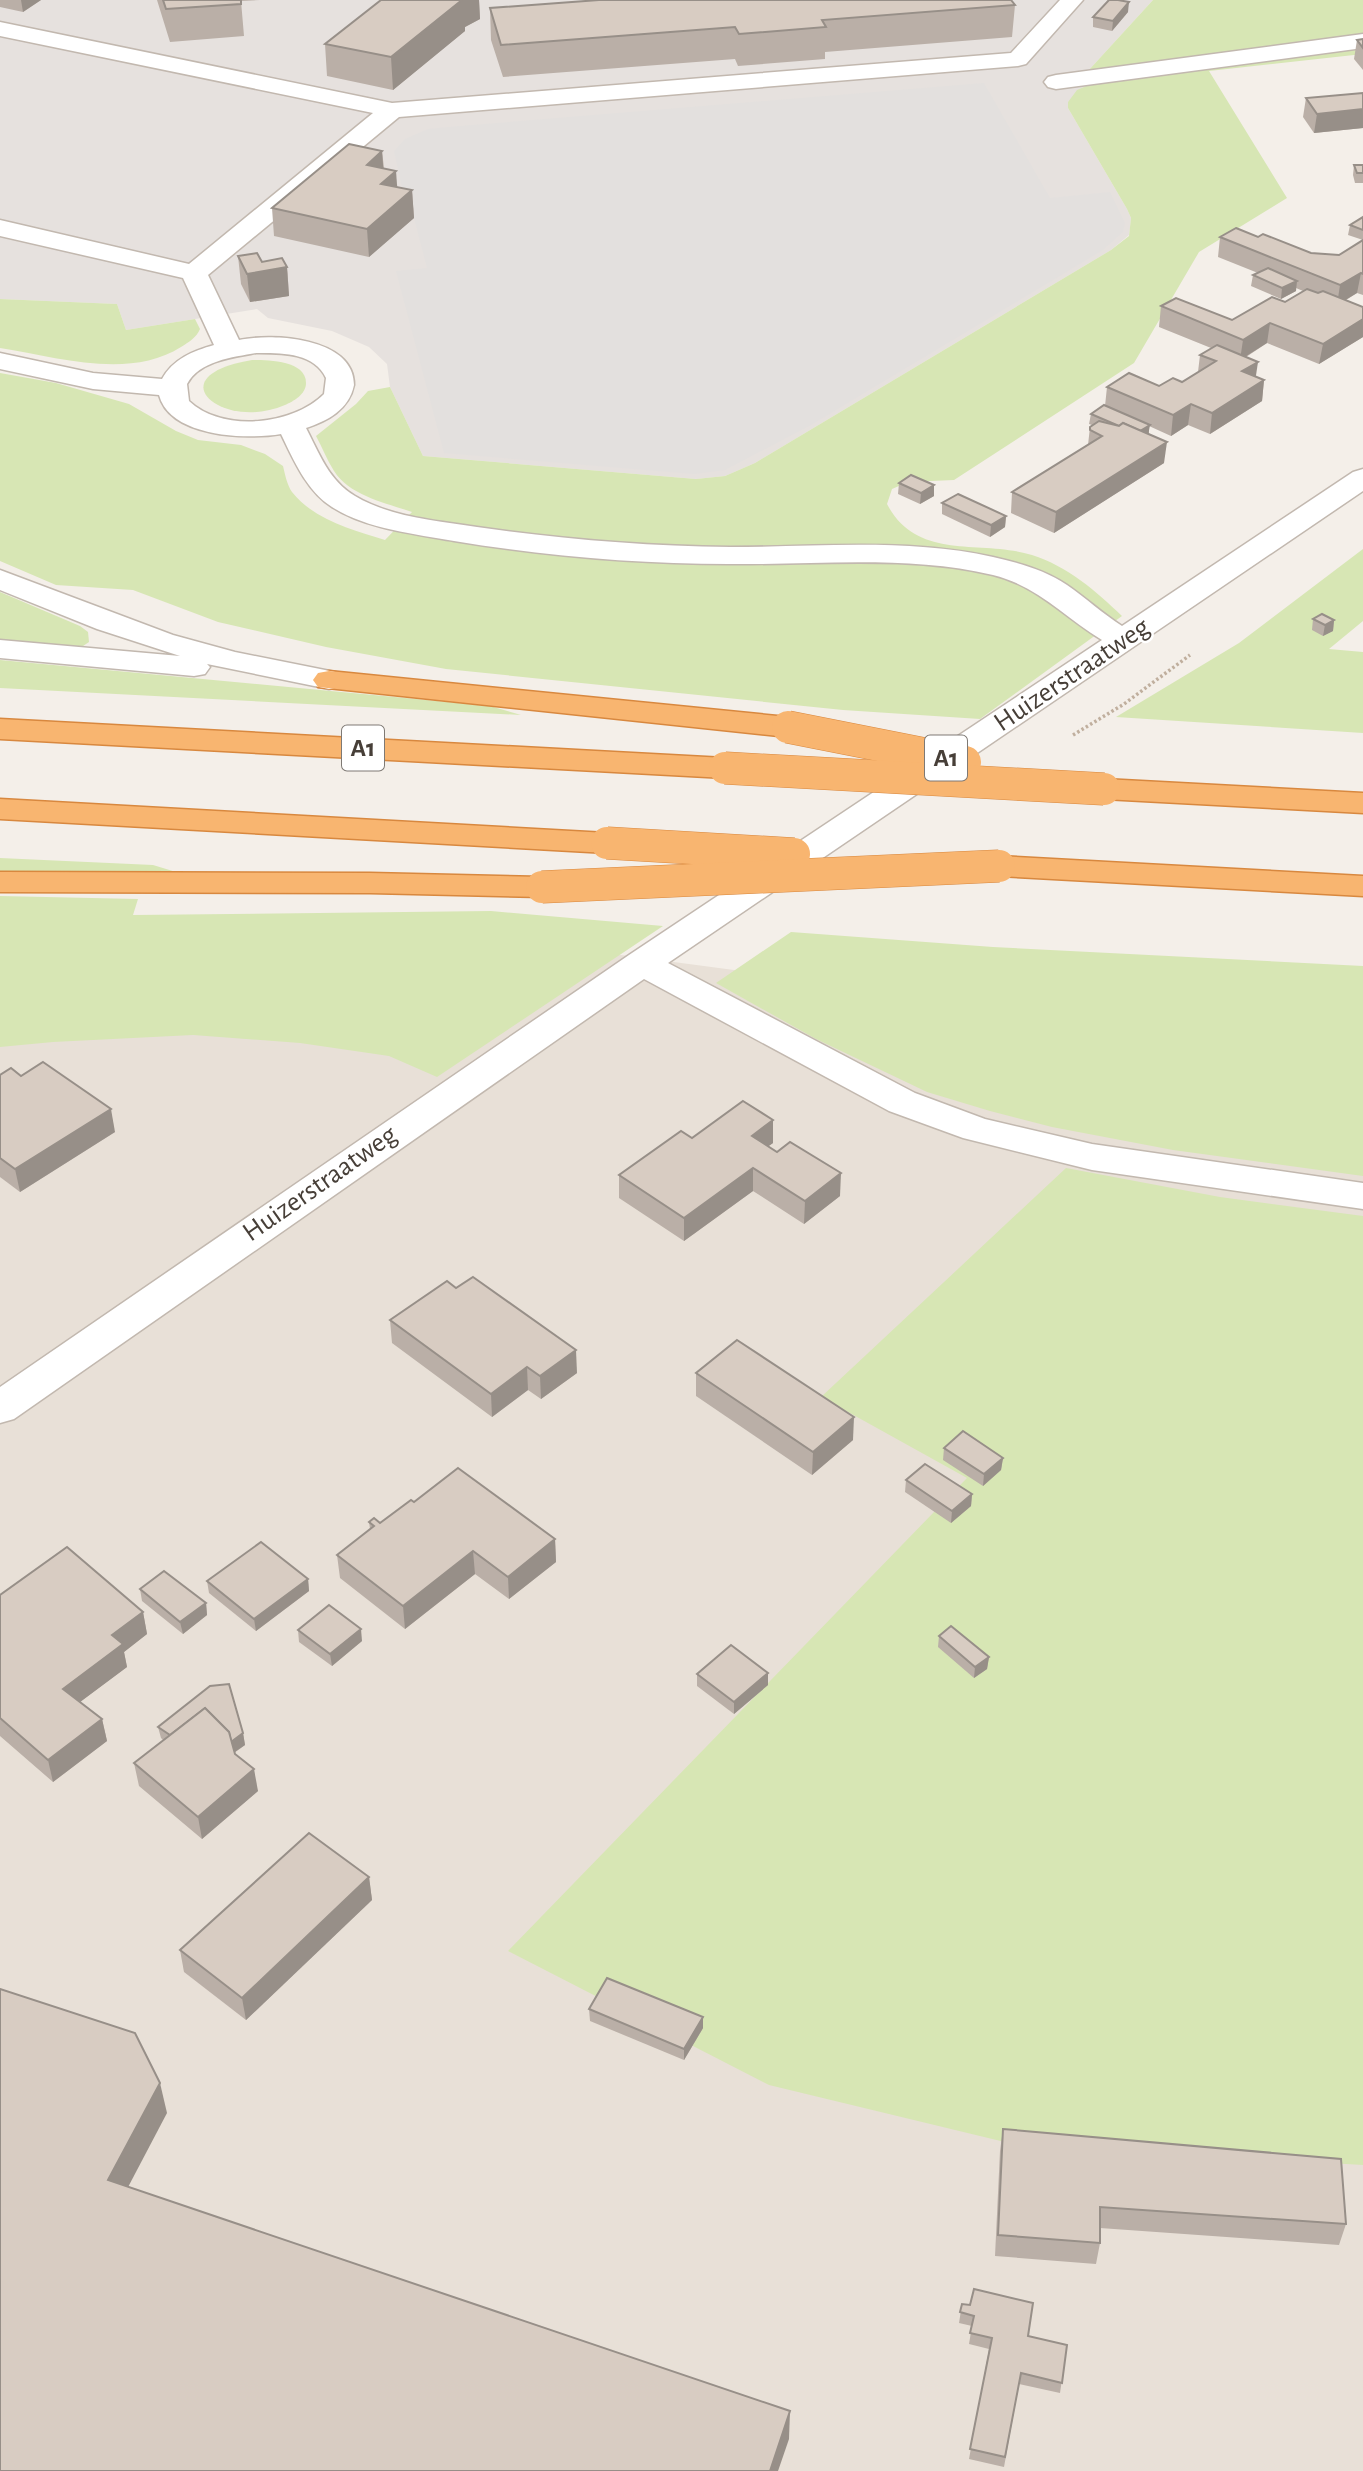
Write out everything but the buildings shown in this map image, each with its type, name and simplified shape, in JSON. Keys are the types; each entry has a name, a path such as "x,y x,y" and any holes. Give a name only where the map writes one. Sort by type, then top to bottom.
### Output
{"highway":[{"name":"A1","path":"329,680 788,727 1104,789"},
{"name":"A1","path":"0,729 1363,803"},
{"path":"0,809 1363,886"},
{"path":"0,882 370,883 542,887 999,866"}],"street":[{"path":"0,29 392,110 1018,59 1072,0"},
{"path":"1056,82 1363,41"},
{"path":"194,273 392,110"},
{"path":"0,228 194,273"},
{"path":"194,273 229,348"},
{"path":"269,345 306,350 325,359 338,370 341,383 337,397 323,410 289,423 248,429 220,426 196,419 180,408 172,395 174,381 185,368 205,356 229,348 269,345"},
{"path":"0,361 106,383 173,388"},
{"path":"289,423 318,478 335,496 355,507 390,518 452,531 605,549 696,555 881,554 968,561 1024,575 1053,589 1101,629 1124,639"},
{"name":"Huizerstraatweg","path":"0,1408 641,963 1363,478"},
{"name":"A1","path":"0,579 81,614 149,637 219,658 329,680"},
{"name":"A1","path":"0,649 329,680"},
{"path":"641,963 902,1102 976,1129 1092,1157 1363,1196"}],"shaded area":[{"path":"0,0 1153,0 1088,71 1100,82 1068,102 1068,108 1127,209 1131,218 1129,235 1111,250 755,463 725,476 696,479 423,456 390,387 387,364 369,347 332,331 268,318 257,309 126,330 117,304 0,299"},
{"path":"984,83 1050,198 1110,192 1125,223 1123,232 1103,250 811,425 725,470 694,474 444,453 396,271 427,268 414,218 382,211 398,198 402,188 394,151 405,139 428,129 448,127"},
{"path":"546,945 1363,1054 1363,2471 0,2471 0,1028"}],"green space":[{"path":"1153,0 1363,0 1363,54 1209,71 1287,198 1199,252 1134,363 954,480 908,482 892,489 887,504 900,522 915,534 952,545 1012,551 1045,560 1080,580 1122,616 980,719 843,710 446,669 326,647 218,622 133,590 56,585 0,561 0,373 56,383 129,404 176,431 198,440 241,445 265,454 283,466 292,492 311,510 335,523 385,540 412,512 369,498 349,487 334,471 316,436 368,391 390,387 423,456 696,479 725,476 755,463 1111,250 1129,236 1131,218 1127,209 1068,108 1068,102 1077,90 1091,84 1088,71"},
{"path":"0,299 117,304 126,330 195,319 200,329 181,347 161,357 116,364 69,360 0,348"},
{"path":"252,360 276,361 300,370 306,383 304,391 285,405 262,411 240,412 222,407 209,399 203,388 208,378 223,368"},
{"path":"1363,549 1363,621 1329,649 1363,652 1363,733 1116,717 1239,643"},
{"path":"0,592 80,626 88,632 89,642 83,646 71,647 0,640"},
{"path":"0,660 490,706 521,715 0,688"},
{"path":"0,858 153,865 176,872 0,871"},
{"path":"0,896 138,899 133,915 491,911 663,926 437,1077 389,1056 300,1043 193,1035 0,1047"},
{"path":"791,932 993,947 1363,966 1363,1176 1173,1150 1052,1127 927,1092 816,1039 716,983"},
{"path":"1066,1168 1220,1197 1363,1216 1363,2165 1013,2144 769,2085 508,1951 967,1478 821,1397"}]}
